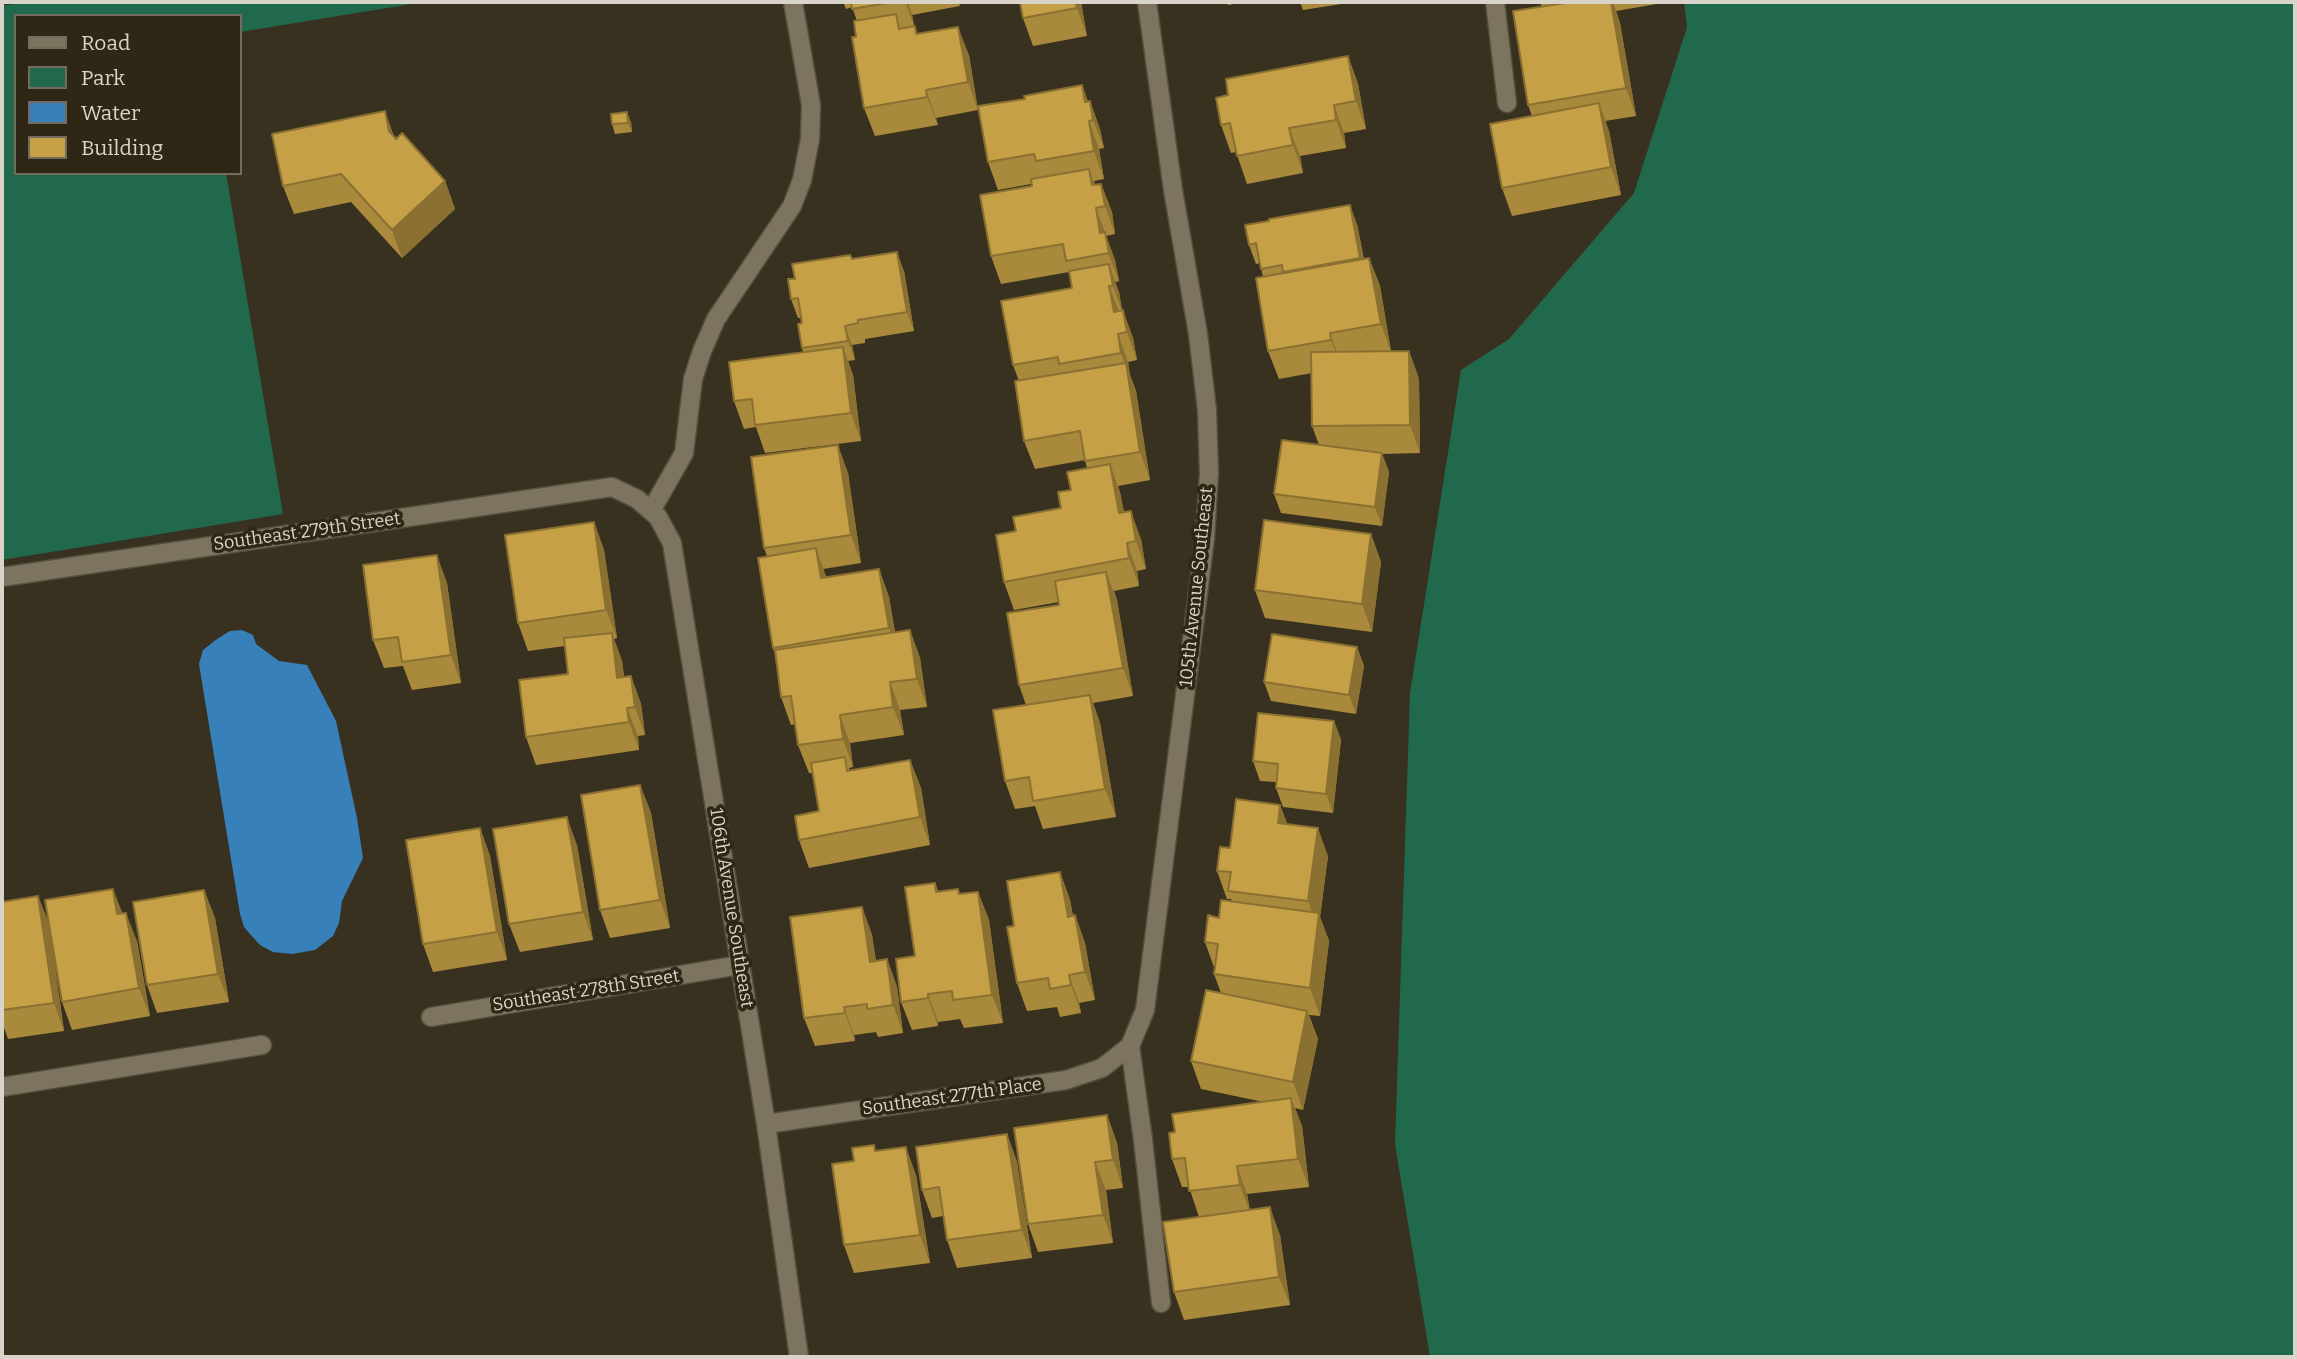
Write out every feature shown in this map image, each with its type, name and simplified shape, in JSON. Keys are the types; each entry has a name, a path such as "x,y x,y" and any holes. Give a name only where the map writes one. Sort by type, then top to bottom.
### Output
{"street":[{"path":"651,511 684,453 693,379 716,319 792,206 802,180 810,139 811,105 793,2"},
{"name":"105th Avenue Southeast","path":"1130,1046 1145,1010 1205,538 1209,473 1207,411 1198,334 1171,177 1147,2"},
{"path":"1495,2 1507,103"},
{"name":"106th Avenue Southeast","path":"612,487 637,499 658,517 672,543 766,1124 799,1357"},
{"name":"Southeast 279th Street","path":"2,577 612,487"},
{"name":"Southeast 278th Street","path":"431,1017 740,965"},
{"path":"2,1087 262,1045"},
{"path":"1130,1046 1161,1303"},
{"name":"Southeast 277th Place","path":"766,1124 1066,1080 1102,1068 1130,1046"}],"green space":[{"path":"26,2 424,2 242,32 242,14 14,14 14,175 226,175 283,514 2,560 2,6"},
{"path":"1684,2 2295,2 2295,1357 1430,1357 1395,1144 1410,693 1461,370 1509,339 1634,193 1687,27"}],"water":[{"path":"242,630 253,635 256,644 279,661 307,665 336,721 363,858 342,901 339,923 333,936 315,950 292,954 273,952 260,945 250,934 244,927 240,914 199,664 203,650 230,631"}],"building":[{"path":"851,2 893,2 852,9"},
{"path":"1020,2 1075,2 1077,8 1023,18"},
{"path":"1572,2 1611,2 1626,88 1528,105 1513,11"},
{"path":"896,14 899,29 915,26 916,34 958,27 968,82 926,90 927,97 864,108 852,37 856,37 854,21"},
{"path":"1348,56 1356,101 1334,105 1336,120 1289,128 1293,145 1237,156 1230,123 1221,125 1216,98 1228,95 1226,79"},
{"path":"1082,85 1085,102 1090,101 1093,120 1089,121 1094,151 1036,161 1034,154 988,162 978,106 1025,99 1024,96"},
{"path":"1599,103 1611,167 1502,188 1490,124"},
{"path":"385,111 389,131 396,139 402,133 445,181 392,230 341,174 283,186 272,134"},
{"path":"627,112 628,123 612,124 611,114"},
{"path":"1089,169 1092,185 1101,184 1105,206 1096,208 1100,233 1105,232 1109,253 1066,261 1063,244 991,256 980,195 1032,186 1031,179"},
{"path":"1350,205 1360,258 1283,272 1282,265 1261,269 1256,243 1249,245 1245,225"},
{"path":"897,252 907,312 858,320 858,323 845,326 848,341 802,348 798,298 791,299 788,279 795,279 792,264 850,255 852,259"},
{"path":"1369,258 1381,324 1330,333 1331,340 1268,351 1256,278"},
{"path":"1109,264 1113,286 1109,286 1114,312 1123,310 1127,332 1118,334 1121,353 1059,364 1058,357 1013,365 1001,301 1072,288 1069,271"},
{"path":"843,347 851,413 755,425 752,399 734,401 729,362"},
{"path":"1409,351 1410,425 1312,426 1311,352"},
{"path":"1126,363 1140,452 1085,461 1080,431 1024,441 1015,381"},
{"path":"1282,440 1382,453 1375,507 1274,494"},
{"path":"838,445 851,535 764,548 751,457"},
{"path":"1110,464 1119,513 1131,511 1136,541 1127,543 1129,558 1004,582 996,535 1016,531 1013,517 1061,508 1058,492 1071,490 1067,472"},
{"path":"1264,520 1371,534 1362,604 1255,590"},
{"path":"594,522 606,610 518,623 505,535"},
{"path":"816,548 821,578 879,569 889,628 773,648 758,558"},
{"path":"437,555 451,655 402,662 398,637 373,640 363,565"},
{"path":"1106,572 1123,668 1019,685 1007,613 1059,605 1055,581"},
{"path":"910,630 917,679 890,682 893,707 840,715 843,739 798,745 791,696 781,697 775,650"},
{"path":"612,633 617,678 631,676 635,707 627,708 629,722 526,737 519,680 568,674 564,638"},
{"path":"1272,634 1357,647 1349,695 1264,682"},
{"path":"1090,695 1105,789 1033,801 1029,777 1005,781 993,710"},
{"path":"1258,713 1334,721 1326,794 1276,788 1278,764 1253,761"},
{"path":"845,757 847,771 910,760 920,817 799,840 795,816 819,811 811,763"},
{"path":"640,785 660,900 600,910 581,795"},
{"path":"1236,799 1280,805 1278,823 1318,828 1308,901 1228,891 1231,872 1217,871 1220,847 1230,848"},
{"path":"567,817 583,912 509,924 493,829"},
{"path":"480,828 497,932 423,944 406,840"},
{"path":"1060,872 1068,917 1075,915 1085,972 1069,975 1071,985 1050,989 1048,978 1017,983 1007,927 1014,926 1007,881"},
{"path":"935,883 936,892 958,889 959,894 978,892 992,995 953,1000 952,991 928,994 928,998 901,1002 896,959 915,956 905,887"},
{"path":"113,889 117,914 126,913 139,988 62,1002 45,900"},
{"path":"204,890 218,974 147,985 133,902"},
{"path":"38,896 54,1003 2,1010 2,902"},
{"path":"1221,900 1319,913 1310,988 1214,974 1218,944 1205,942 1208,915 1219,918"},
{"path":"862,907 870,962 887,959 893,1005 867,1009 867,1004 844,1007 845,1013 804,1018 790,917"},
{"path":"1206,990 1307,1011 1293,1082 1191,1061"},
{"path":"1291,1098 1298,1159 1237,1166 1240,1185 1189,1191 1185,1158 1172,1159 1169,1133 1175,1132 1172,1114"},
{"path":"1107,1115 1113,1160 1095,1162 1103,1215 1028,1224 1014,1128"},
{"path":"1007,1134 1022,1230 947,1240 939,1187 922,1190 916,1147"},
{"path":"874,1145 875,1151 906,1147 920,1235 844,1245 832,1164 854,1161 852,1148"},
{"path":"1270,1207 1279,1277 1174,1292 1163,1222"}]}
